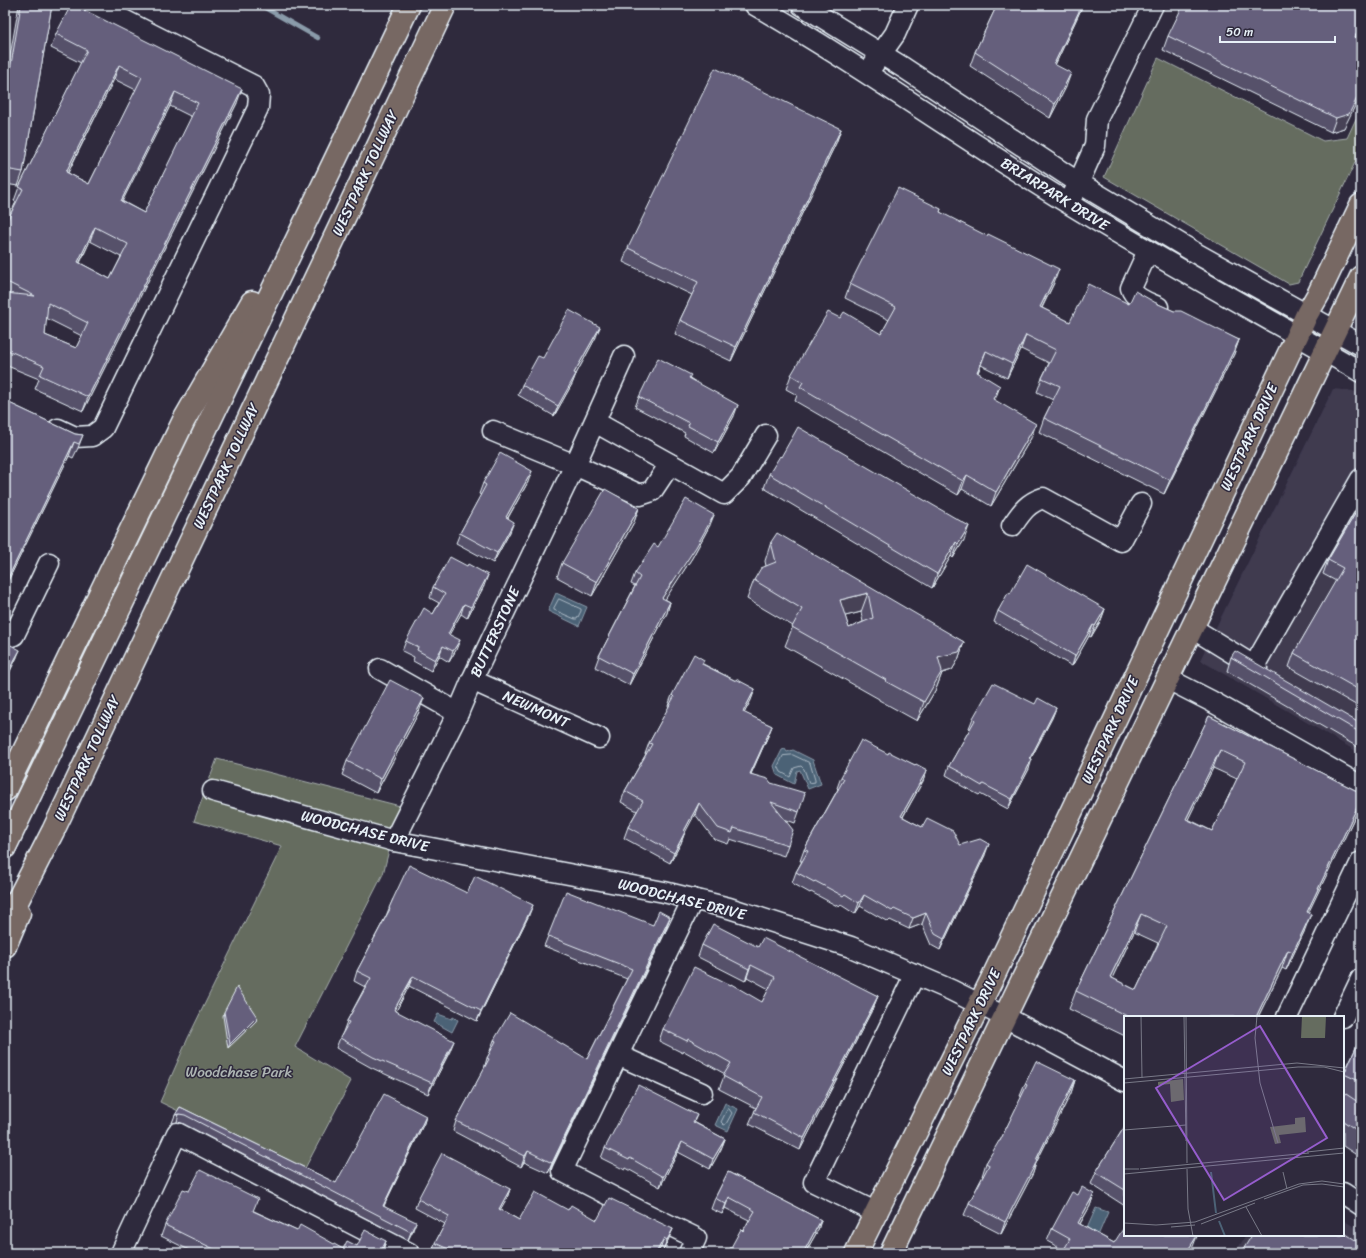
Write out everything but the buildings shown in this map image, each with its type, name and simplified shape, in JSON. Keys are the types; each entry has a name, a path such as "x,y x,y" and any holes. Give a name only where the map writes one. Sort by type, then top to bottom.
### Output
{"main road":[{"path":"5,847 409,5"},
{"name":"WESTPARK TOLLWAY","path":"5,925 53,831 445,5"},
{"path":"5,790 184,420 336,158"},
{"name":"WESTPARK DRIVE","path":"856,1253 980,1004 1307,314 1319,294 1361,205"},
{"name":"WESTPARK DRIVE","path":"891,1253 1361,277"},
{"path":"1083,786 1110,799"},
{"path":"5,946 53,831"}],"street":[{"path":"40,421 75,437 92,436 103,428 258,108 259,95 254,86 94,5"},
{"name":"BRIARPARK DRIVE","path":"755,5 789,24 868,73 1069,204 1148,251 1361,372"},
{"name":"BRIARPARK DRIVE","path":"802,5 881,54 1079,183 1199,255 1361,344"},
{"path":"868,73 895,34 908,5"},
{"path":"1069,204 1095,146 1097,118 1153,5"},
{"path":"1148,251 1134,280 1131,288 1132,292 1139,298 1173,314"},
{"name":"BUTTERSTONE","path":"394,841 458,713 472,680 595,422 624,356"},
{"path":"595,422 724,494 741,477 766,435"},
{"path":"493,430 640,495 652,491 670,464"},
{"path":"1254,666 1361,479"},
{"path":"1012,526 1024,510 1034,501 1043,498 1121,541 1141,504"},
{"path":"5,638 14,635 49,563"},
{"path":"1192,628 1274,677"},
{"path":"380,669 458,713"},
{"path":"1168,679 1211,701 1361,786"},
{"name":"NEWMONT","path":"472,680 599,738"},
{"name":"WOODCHASE DRIVE","path":"213,791 394,841 580,875 729,908 851,947 915,974 980,1004 1124,1080"},
{"path":"1287,1016 1361,862"},
{"path":"689,1253 696,1238 562,1171 693,899"},
{"path":"877,1213 814,1182 915,974"},
{"path":"1343,1016 1361,979"},
{"path":"618,1055 702,1093"},
{"path":"123,1252 177,1134 410,1253"},
{"path":"1344,1194 1361,1205"}],"shaded area":[{"path":"1333,389 1353,391 1361,395 1361,754 1200,660"},
{"path":"1344,1221 1361,1231 1361,1253 1235,1253 1245,1236 1344,1236"}],"green space":[{"path":"1158,58 1323,141 1347,138 1361,108 1361,150 1298,282 1289,284 1104,177"},
{"name":"Woodchase Park","path":"217,759 400,806 383,874 295,1047 351,1081 303,1172 160,1102 188,1038 282,846 194,821"}],"water":[{"path":"556,593 587,607 579,626 548,611"},
{"path":"785,749 787,752 793,750 813,760 821,784 808,789 800,770 797,771 794,784 777,775 774,766 782,750"},
{"path":"438,1014 452,1019 453,1017 458,1020 452,1032 434,1022"},
{"path":"725,1103 738,1109 728,1131 715,1125"},
{"path":"1096,1208 1108,1212 1097,1238 1085,1233"}],"waterway":[{"path":"260,5 318,38"}]}
